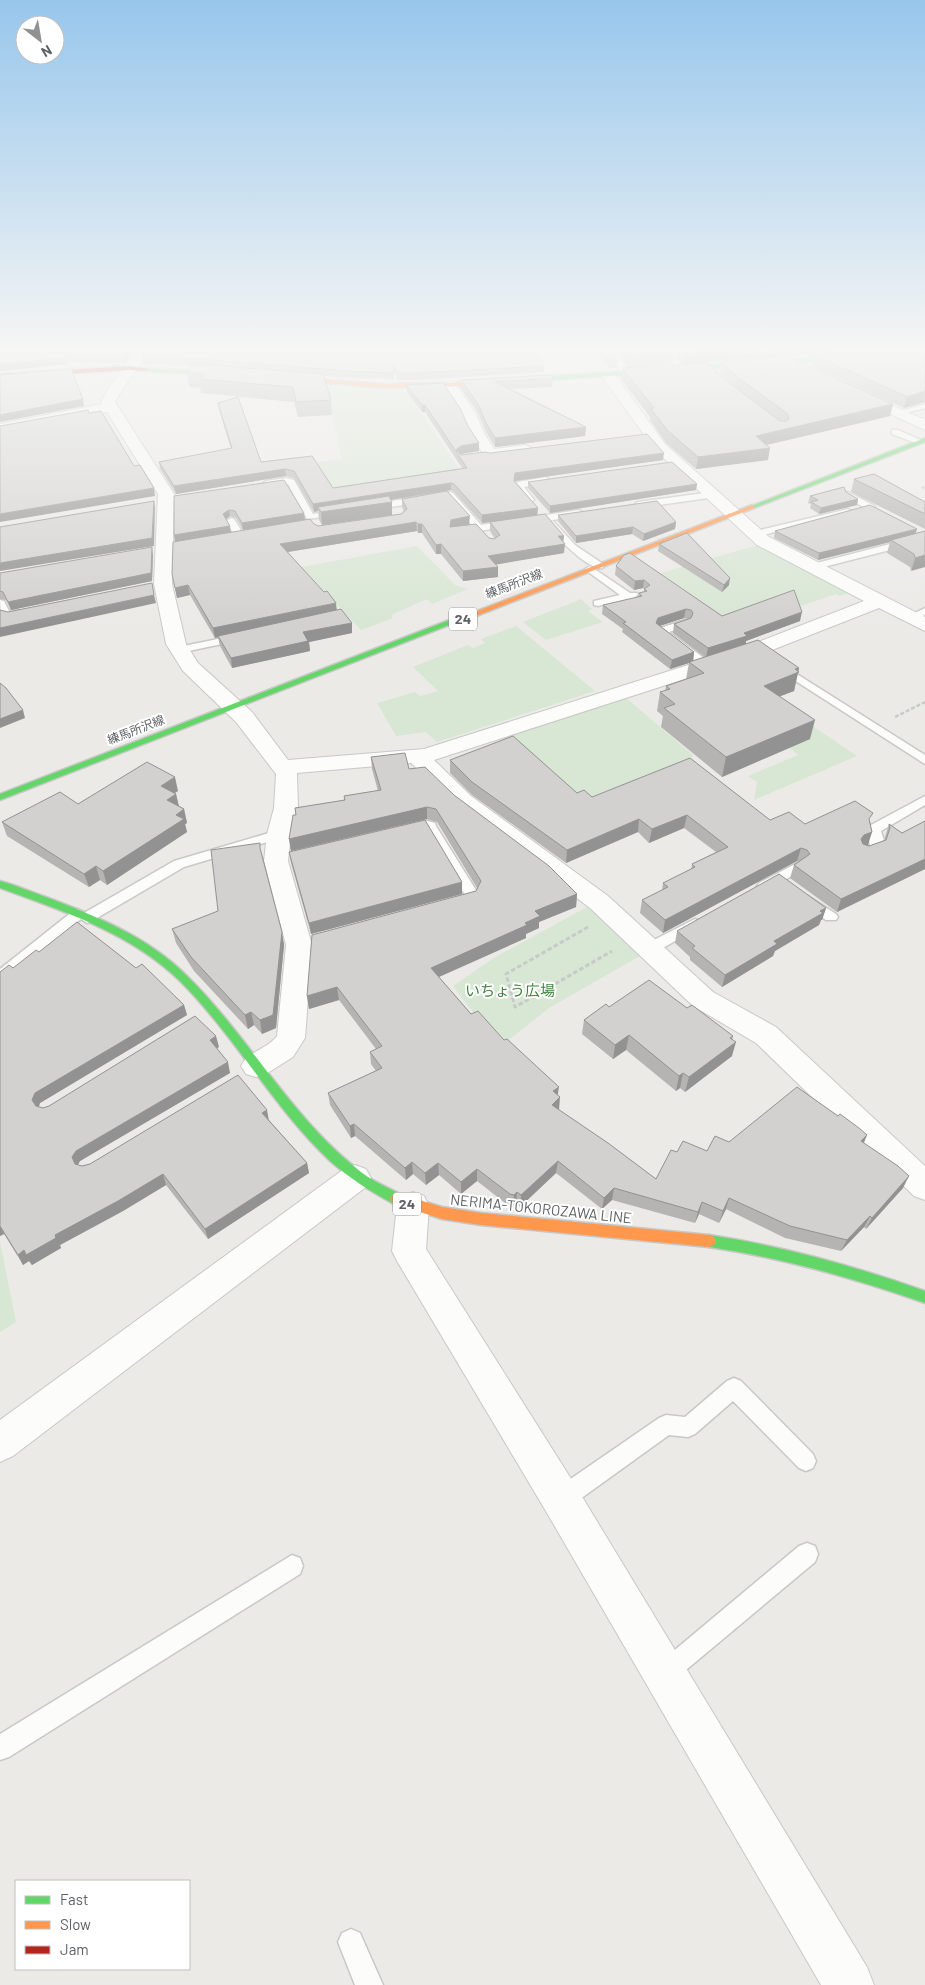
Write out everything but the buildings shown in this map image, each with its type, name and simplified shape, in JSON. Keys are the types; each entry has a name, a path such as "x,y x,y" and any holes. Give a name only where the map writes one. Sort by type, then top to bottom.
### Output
{"main road":[{"name":"練馬所沢線","path":"0,797 923,441"},
{"name":"NERIMA-TOKOROZAWA LINE","path":"0,884 83,916 134,941 158,958 183,978 211,1009 248,1071 328,1152 355,1178 413,1206 470,1219 717,1242 786,1255 887,1282 925,1297"}],"street":[{"path":"131,440 170,499 165,547 158,585 176,644 199,677 244,717 287,774 286,808 279,834 281,860 304,944 291,1038 283,1049 248,1071"},
{"path":"480,440 486,455 537,448"},
{"path":"654,440 672,463 712,495 763,542 878,602 920,618"},
{"path":"146,504 170,499"},
{"path":"283,767 417,756 708,666 755,650 878,602"},
{"path":"417,756 463,801 599,902 703,999 766,1034 925,1186"},
{"path":"0,1442 355,1178"},
{"path":"413,1206 410,1251 561,1499 849,1985"}],"lane":[{"path":"559,479 518,485 572,547 628,596"},
{"path":"258,485 291,482 311,523 347,511"},
{"path":"365,508 395,507 450,495 488,538"},
{"path":"623,507 712,495"},
{"path":"755,534 874,509 848,495"},
{"path":"463,531 539,511 584,512"},
{"path":"231,521 239,535"},
{"path":"812,568 922,535"},
{"path":"598,604 642,593"},
{"path":"0,603 2,613 5,615 29,611"},
{"path":"685,623 662,632 708,666"},
{"path":"179,650 244,636"},
{"path":"755,650 925,760"},
{"path":"865,853 876,848 877,841 874,832 876,828 925,800"},
{"path":"397,831 424,824 430,826 472,895 470,899 451,904"},
{"path":"0,977 83,916 179,864 279,834"},
{"path":"752,892 797,867"},
{"path":"777,878 831,917"},
{"path":"643,943 709,916"},
{"path":"195,1019 211,1009"},
{"path":"561,1499 666,1425 688,1427 734,1388 806,1461"},
{"path":"664,1673 807,1554"},
{"path":"0,1748 292,1566"},
{"path":"352,1942 369,1985"}],"path":[{"path":"874,727 925,702"},
{"path":"612,914 506,974 515,1007 643,943"}],"green space":[{"path":"338,440 439,440 463,474 334,493 315,462 342,459"},
{"path":"761,544 851,592 839,596 836,594 798,607 730,622 661,573"},
{"path":"417,546 455,585 468,589 432,604 427,599 391,615 393,618 361,630 301,567"},
{"path":"581,599 592,609 588,611 603,622 546,640 523,622"},
{"path":"516,626 595,691 437,742 426,732 396,736 377,703 415,692 420,696 438,691 413,667 468,645 473,648 485,643 481,639"},
{"path":"625,697 694,756 567,806 502,736"},
{"path":"780,704 857,756 754,800 757,782 748,776 798,755 790,748"},
{"name":"いちょう広場","path":"587,907 640,956 549,1008 505,1043 480,1021 453,986 495,957"},
{"path":"0,1242 16,1322 0,1332"}],"traffic: fast":[{"path":"752,507 925,440"},
{"path":"0,797 468,616"},
{"path":"0,884 97,922 120,933 163,961 183,978 209,1005 282,1099 335,1158 365,1181 397,1199"},
{"path":"709,1241 791,1256 872,1279 925,1297"}],"traffic: slow":[{"path":"468,616 752,507"},
{"path":"397,1199 442,1213 481,1219 709,1241"}]}
